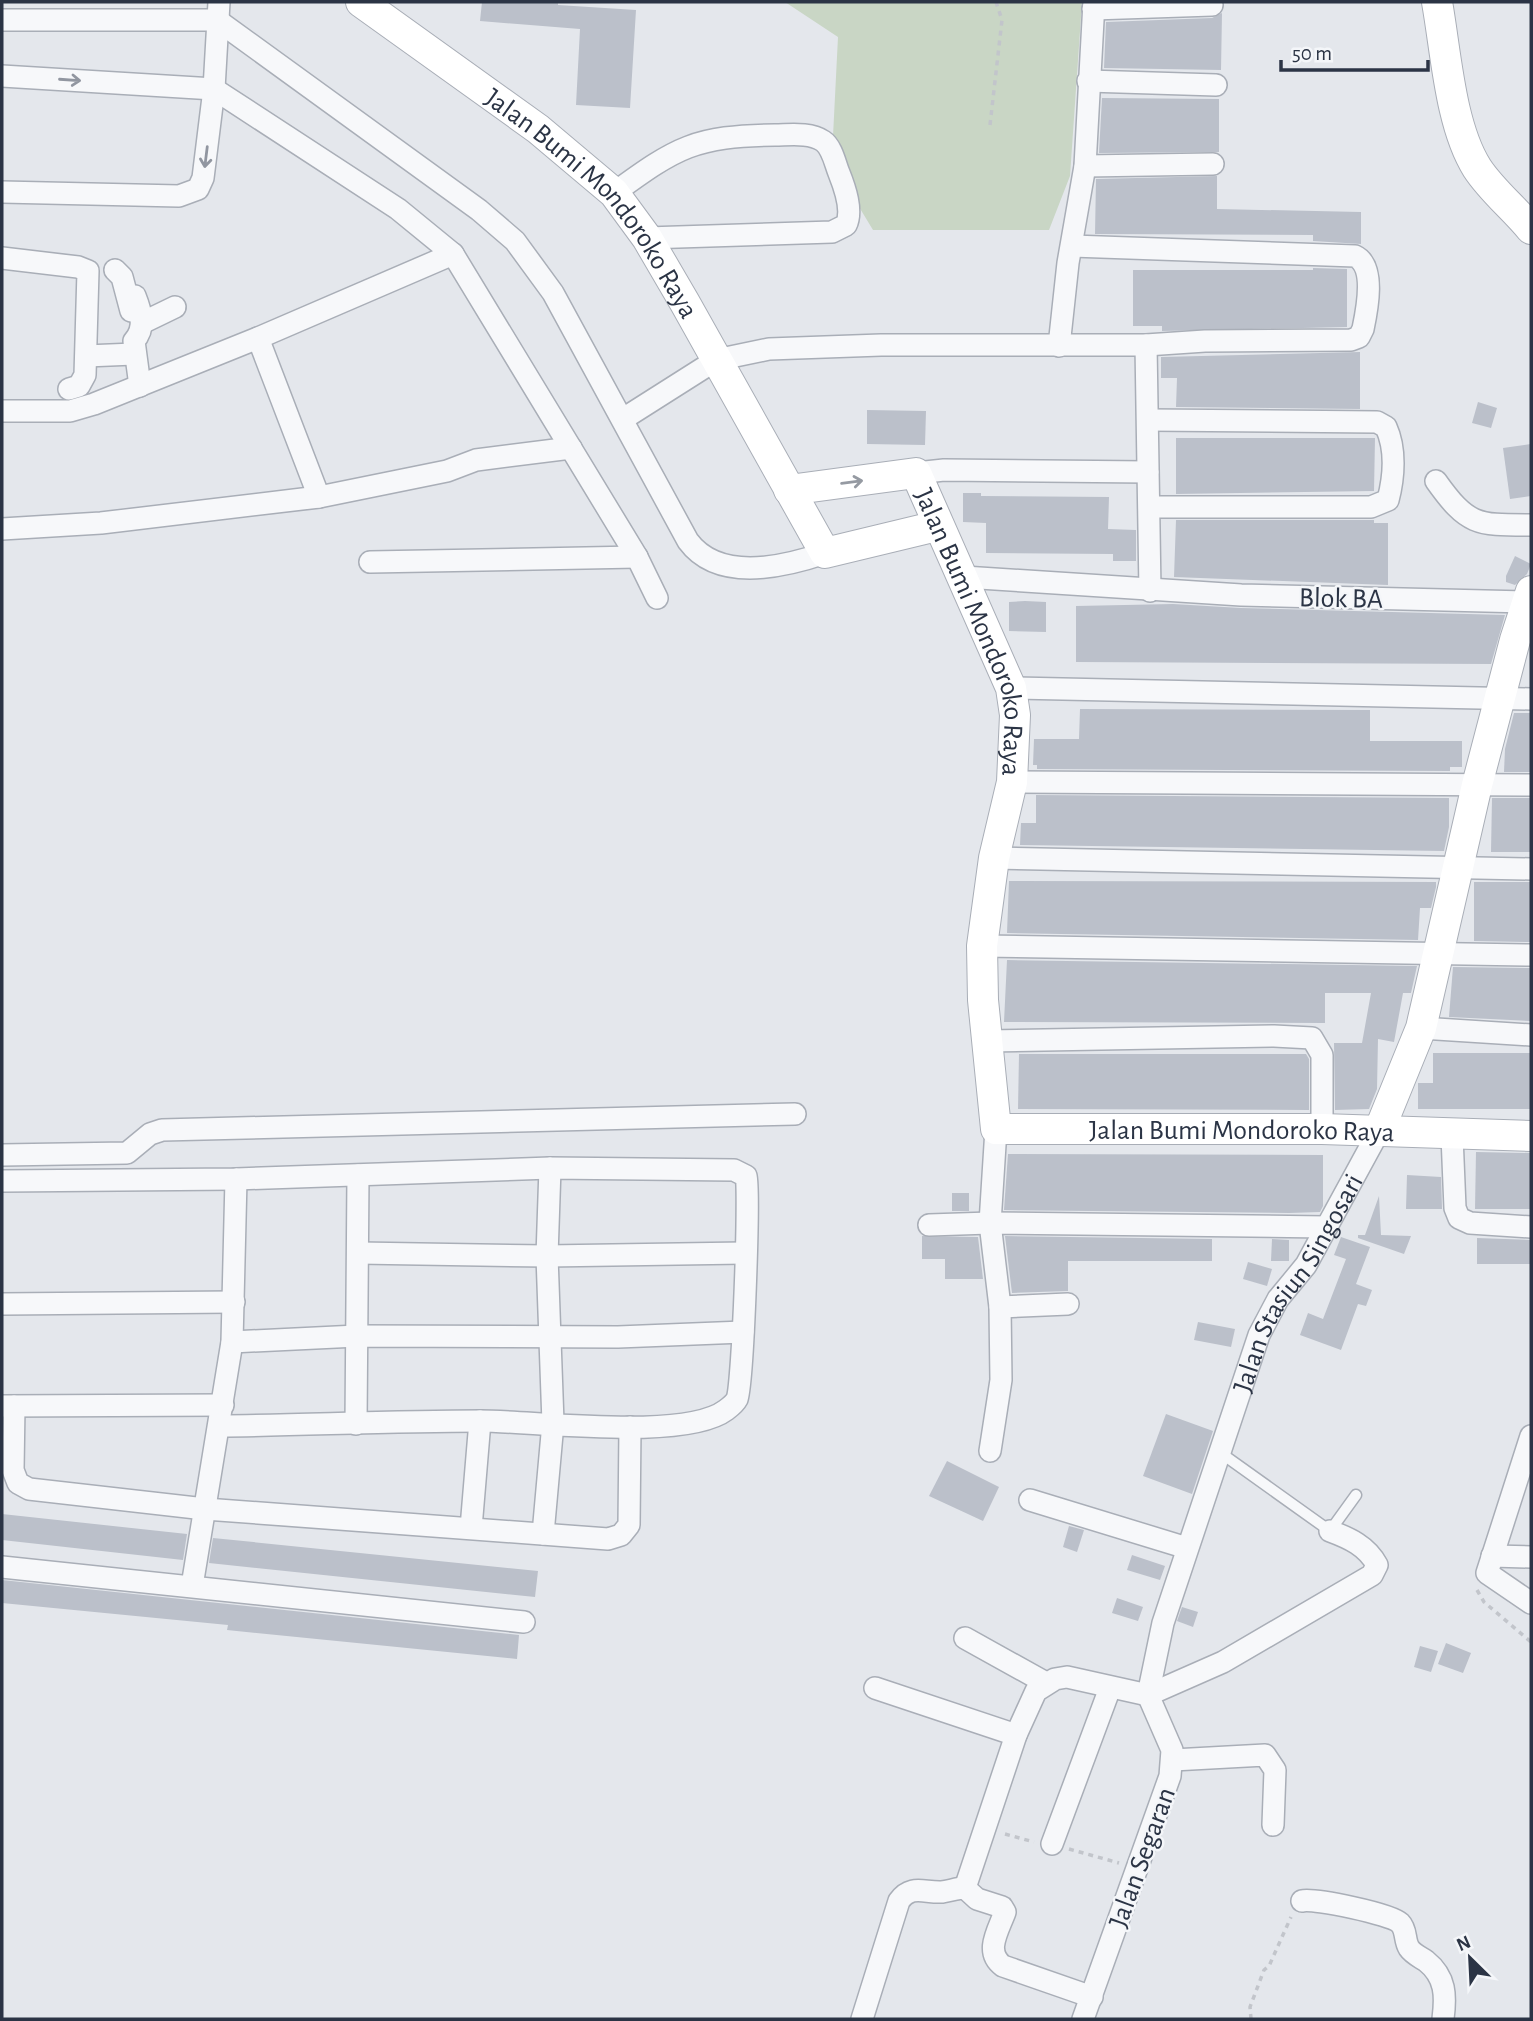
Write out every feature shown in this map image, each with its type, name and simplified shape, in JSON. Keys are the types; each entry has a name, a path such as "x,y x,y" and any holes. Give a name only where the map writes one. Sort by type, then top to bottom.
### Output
{"street":[{"name":"Jalan Bumi Mondoroko Raya","path":"361,2 538,129 614,193 647,237 789,490 916,473 937,526 964,577 1011,688 1016,736 1012,782 994,858 982,946 987,1041 996,1129 1322,1129 1452,1136 1531,1136"},
{"path":"1437,2 1454,100 1470,155 1493,188 1531,229"},
{"path":"1059,346 1085,166 1094,5 1212,5"},
{"path":"2,20 218,11 515,242 553,293 688,541 700,555 720,563 760,568 784,565 825,552 937,526"},
{"path":"2,192 191,194 198,189 203,178 214,89 218,11"},
{"path":"2,76 214,89 398,209 453,254 637,557 657,598"},
{"path":"1088,81 1216,85"},
{"path":"614,193 672,152 694,142 747,136 794,135 821,139 829,149 843,183 848,222 832,232 647,237"},
{"path":"1085,166 1213,164"},
{"path":"623,419 716,360 769,349 1146,345 1205,341 1356,339 1361,335 1366,266 1359,258 1347,254 1255,254 1072,246"},
{"path":"2,411 70,411 258,338 453,254"},
{"path":"2,258 86,269 86,356 82,382 69,389"},
{"path":"115,271 121,274 137,340"},
{"path":"135,296 140,386"},
{"path":"86,356 137,340 175,307"},
{"path":"258,338 319,497"},
{"path":"1146,345 1150,591"},
{"path":"1148,420 1377,422 1386,427 1392,454 1393,484 1388,500 1371,508 1150,507"},
{"path":"2,529 100,523 319,497 447,471 476,460 571,448"},
{"path":"916,473 944,470 1148,472"},
{"path":"1436,481 1457,510 1465,516 1483,523 1531,525"},
{"path":"789,490 825,552"},
{"path":"370,562 637,557"},
{"name":"Blok BA","path":"964,577 1150,591 1530,598"},
{"name":"Jalan Stasiun Singosari","path":"1148,1695 1154,1658 1187,1548 1267,1316 1306,1265 1379,1132 1421,1028 1440,955 1477,785 1504,699 1530,598"},
{"path":"1011,688 1531,699"},
{"path":"1012,782 1531,785"},
{"path":"994,858 1531,869"},
{"path":"982,946 1531,955"},
{"path":"1421,1028 1531,1035"},
{"path":"987,1041 1274,1036 1312,1038 1322,1055 1322,1129"},
{"path":"2,1155 127,1153 138,1147 150,1134 162,1130 795,1114"},
{"path":"990,1451 1001,1380 1000,1307 990,1223 996,1129"},
{"path":"1452,1136 1457,1217 1470,1223 1531,1227"},
{"path":"543,1534 553,1423 547,1256 550,1168"},
{"path":"2,1181 236,1179 550,1168 739,1171 746,1176 747,1184 743,1332 738,1395 728,1409 695,1423 630,1427 480,1421 356,1424 8,1406 13,1470 22,1487 205,1509 608,1539 621,1535 628,1525 630,1427"},
{"path":"356,1424 358,1175"},
{"path":"192,1586 232,1342 236,1179"},
{"path":"929,1225 990,1223 1326,1227"},
{"path":"359,1253 547,1256 744,1253"},
{"path":"2,1304 234,1302"},
{"path":"1000,1307 1068,1304"},
{"path":"232,1342 357,1336 552,1337 743,1332"},
{"path":"471,1528 480,1421"},
{"path":"1489,1565 1523,1479 1531,1437"},
{"path":"1030,1500 1187,1548"},
{"path":"965,1888 1016,1735 1036,1691 1046,1683 1067,1677 1148,1695 1223,1662 1367,1580 1377,1569 1370,1553 1352,1539 1330,1531"},
{"path":"1489,1565 1531,1557"},
{"path":"1489,1565 1531,1603"},
{"path":"2,1567 524,1622"},
{"path":"965,1638 1046,1683"},
{"path":"875,1688 1016,1735"},
{"path":"1052,1844 1110,1688"},
{"name":"Jalan Segaran","path":"1083,2019 1151,1833 1173,1760 1170,1742 1148,1695"},
{"path":"1173,1760 1265,1755 1275,1770 1273,1825"},
{"path":"965,1888 977,1899 1004,1909 992,1950 1000,1964 1092,1997"},
{"path":"862,2019 904,1895 922,1889 937,1892 965,1888"},
{"path":"1302,1901 1313,1899 1343,1908 1388,1914 1400,1923 1409,1947 1432,1966 1442,1982 1446,2001 1443,2019"}],"lane":[{"path":"1219,1451 1330,1531 1356,1496"}],"path":[{"path":"990,125 1003,20 996,2"},
{"path":"1489,1565 1477,1587 1480,1599 1531,1642"},
{"path":"1251,2019 1250,2007 1264,1970 1269,1966 1302,1901"}],"green space":[{"path":"785,2 1082,2 1070,176 1049,230 873,230 847,187 833,136 838,37"}],"building":[{"path":"482,2 558,2 558,5 636,10 630,108 576,105 580,29 480,21"},
{"path":"1222,13 1221,70 1104,68 1106,22 1212,18"},
{"path":"1102,98 1219,99 1219,152 1099,153"},
{"path":"1217,176 1217,209 1361,212 1361,244 1313,241 1313,235 1095,234 1096,179"},
{"path":"1347,269 1347,327 1162,331 1162,326 1133,326 1133,270"},
{"path":"1360,352 1360,409 1176,407 1177,378 1161,378 1161,357"},
{"path":"1478,402 1497,408 1491,428 1472,423"},
{"path":"867,410 926,411 925,445 867,444"},
{"path":"1176,438 1375,438 1374,491 1176,494"},
{"path":"1531,444 1531,496 1510,499 1503,448"},
{"path":"963,493 981,493 981,496 1109,497 1108,529 1136,530 1136,561 1113,561 1113,554 986,553 986,523 963,522"},
{"path":"1176,520 1374,520 1374,523 1388,523 1388,585 1174,577"},
{"path":"1515,556 1531,564 1527,574 1515,585 1506,582 1506,576"},
{"path":"1009,602 1046,602 1046,632 1009,631"},
{"path":"1173,604 1505,615 1491,664 1076,662 1076,606"},
{"path":"1080,709 1370,710 1370,741 1462,741 1462,767 1450,767 1450,771 1037,769 1037,765 1033,765 1034,739 1079,739"},
{"path":"1514,713 1531,713 1531,772 1504,772 1505,749"},
{"path":"1036,795 1449,798 1449,827 1444,851 1020,845 1021,823 1036,823"},
{"path":"1492,798 1531,798 1531,852 1491,852"},
{"path":"1009,881 1436,882 1436,887 1431,908 1420,908 1418,940 1007,933"},
{"path":"1474,882 1531,882 1531,942 1474,941"},
{"path":"1007,960 1417,966 1411,993 1403,993 1394,1042 1378,1039 1377,1089 1369,1109 1335,1110 1334,1043 1362,1043 1371,993 1325,993 1325,1023 1004,1022"},
{"path":"1453,967 1531,968 1531,1021 1449,1017"},
{"path":"1433,1053 1531,1053 1531,1109 1418,1109 1418,1083 1433,1083"},
{"path":"1019,1054 1306,1054 1309,1059 1309,1110 1018,1109"},
{"path":"1476,1152 1531,1153 1531,1209 1475,1209"},
{"path":"1008,1154 1323,1155 1323,1206 1320,1212 1289,1213 1004,1210"},
{"path":"1407,1175 1441,1177 1442,1209 1406,1209"},
{"path":"952,1193 969,1193 969,1211 952,1211"},
{"path":"1379,1196 1381,1235 1411,1236 1404,1254 1358,1238 1358,1235 1365,1235"},
{"path":"922,1236 978,1237 983,1279 945,1279 945,1259 922,1259"},
{"path":"1005,1236 1212,1239 1212,1261 1068,1261 1068,1291 1012,1293"},
{"path":"1341,1237 1370,1247 1356,1284 1372,1290 1366,1306 1358,1304 1341,1350 1300,1335 1308,1313 1323,1319 1346,1259 1334,1255"},
{"path":"1477,1238 1531,1240 1531,1264 1477,1264"},
{"path":"1272,1239 1289,1240 1289,1261 1271,1261"},
{"path":"1248,1262 1272,1269 1267,1286 1243,1279"},
{"path":"1198,1322 1235,1329 1231,1347 1194,1340"},
{"path":"1166,1414 1213,1431 1192,1494 1143,1476"},
{"path":"947,1461 999,1487 983,1521 929,1496"},
{"path":"2,1514 187,1534 183,1560 2,1540"},
{"path":"1069,1526 1084,1530 1077,1552 1063,1547"},
{"path":"213,1538 538,1571 535,1597 209,1563"},
{"path":"1132,1555 1165,1566 1160,1580 1127,1570"},
{"path":"2,1580 519,1635 517,1659 227,1630 228,1625 2,1603"},
{"path":"1117,1598 1143,1607 1138,1621 1112,1613"},
{"path":"1182,1607 1198,1612 1193,1627 1177,1621"},
{"path":"1446,1643 1471,1653 1463,1673 1438,1664"},
{"path":"1420,1646 1438,1651 1431,1672 1414,1667"}]}
